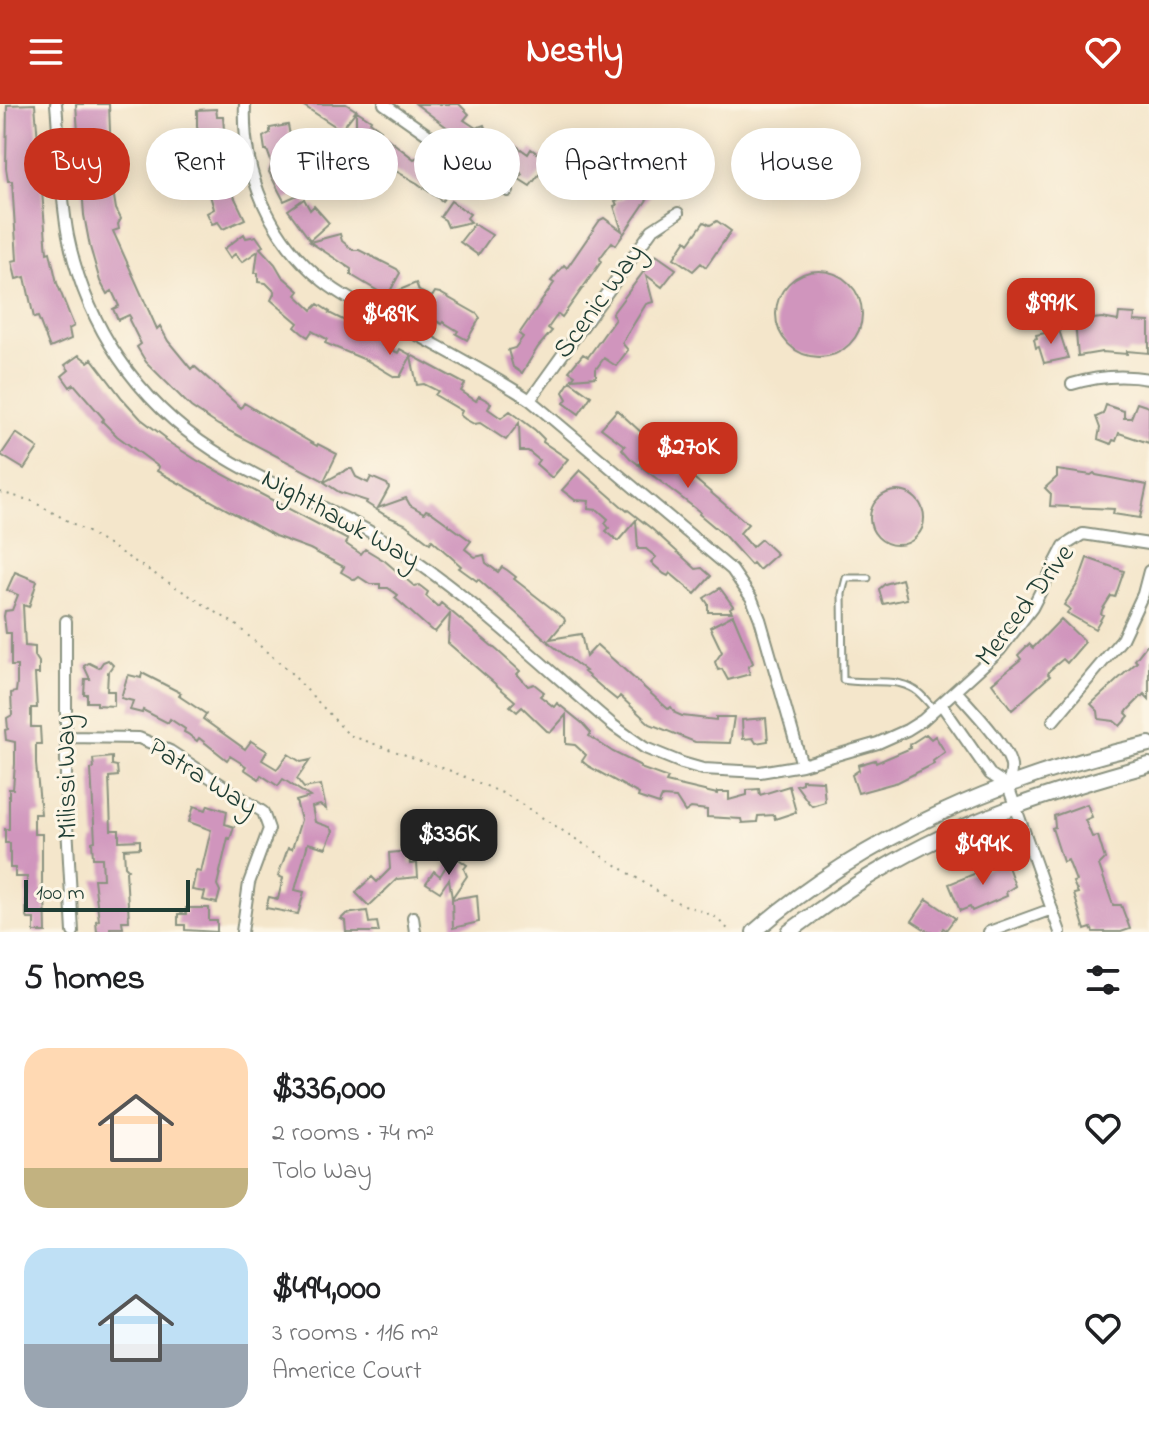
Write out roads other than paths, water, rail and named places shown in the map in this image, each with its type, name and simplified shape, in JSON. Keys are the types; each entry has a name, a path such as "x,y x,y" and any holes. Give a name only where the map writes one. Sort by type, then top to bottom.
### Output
{"main road":[{"path":"754,932 821,881 870,849 923,822 1008,786 1149,744"},
{"path":"789,932 881,869 935,840 1017,805 1149,765"}],"street":[{"name":"Nighthawk Way","path":"56,104 68,233 79,283 119,360 140,388 183,428 215,451 377,536 439,577 614,726 645,748 703,769 760,772 802,765 878,743 907,730 938,707"},
{"path":"245,104 248,160 260,199 269,217 299,258 339,293 497,378 530,400 732,570 752,599 760,619 802,765"},
{"path":"384,104 418,128"},
{"name":"Scenic Way","path":"530,400 652,230 678,213"},
{"path":"1072,384 1094,377 1130,375 1149,379"},
{"name":"Merced Drive","path":"938,707 1000,650 1032,608 1064,546 1083,534 1149,544"},
{"path":"1053,721 1122,639 1143,594 1149,571"},
{"name":"Milissi Way","path":"66,621 66,808 73,932"},
{"path":"957,692 985,723 1005,754 1011,766 1008,786"},
{"path":"938,707 990,774 1008,786 1060,932"},
{"name":"Patra Way","path":"66,737 139,738 170,751 263,812 269,829 249,883 242,932"},
{"path":"989,932 1052,909"},
{"path":"413,917 415,932"}],"lane":[{"path":"868,578 846,578 842,594 843,680 892,681 915,689 938,707"}]}
